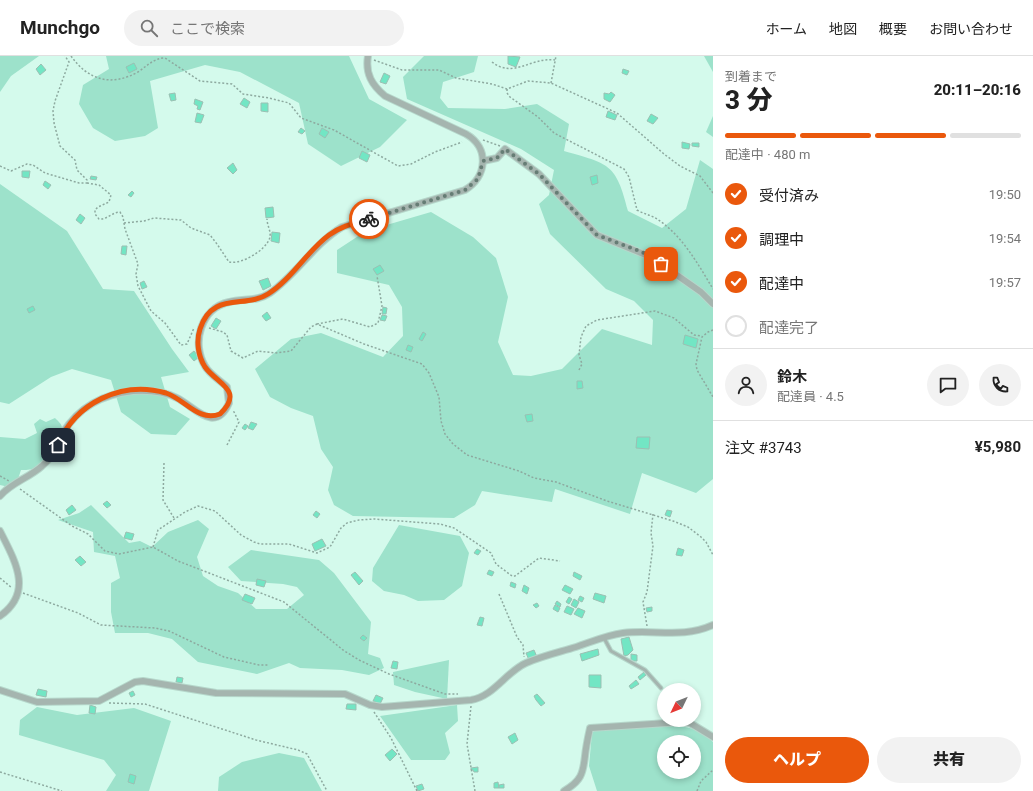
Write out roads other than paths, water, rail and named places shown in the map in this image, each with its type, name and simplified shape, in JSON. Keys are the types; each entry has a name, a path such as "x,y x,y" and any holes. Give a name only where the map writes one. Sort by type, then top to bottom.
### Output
{"street":[{"path":"0,496 14,484 42,467 52,456 68,426 76,415 95,401 131,391 155,391 177,398 199,414 213,417 220,414 229,403 227,387 206,368 201,360 198,337 198,326 212,311 224,303 253,300 269,293 328,235 342,227 465,190 478,179 483,161 480,150 469,136 385,96 378,90 368,74 368,57"},
{"path":"483,161 497,158 505,149 539,174 597,235 651,257 701,292 713,304"},
{"path":"0,531 19,573 18,592 12,605 0,616"},
{"path":"0,690 37,702 104,700 135,682 143,681 216,693 345,694 370,705 382,707 471,700 483,696 525,663 620,633 647,632 680,634 700,631 713,625"},
{"path":"564,791 578,781 585,767 585,756 590,728 683,722 690,723 713,737"}],"lane":[{"path":"604,638 611,651 645,670 657,683"}]}
